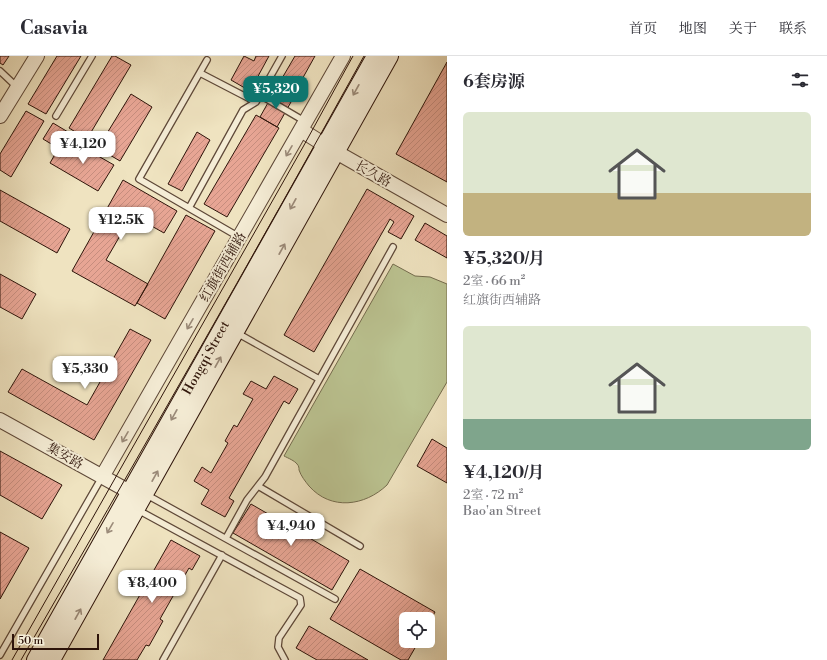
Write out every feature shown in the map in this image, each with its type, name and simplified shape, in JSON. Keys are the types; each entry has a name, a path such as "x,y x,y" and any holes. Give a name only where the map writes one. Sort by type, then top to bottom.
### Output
{"main road":[{"name":"Hongqi Street","path":"35,660 236,332 330,149 375,56"},
{"name":"Hongqi Street","path":"52,660 136,509 137,493 330,149 390,56"}],"street":[{"path":"0,116 37,56"},
{"name":"红旗街西辅路","path":"102,477 343,56"},
{"name":"长久路","path":"304,126 330,149 447,215"},
{"name":"集安路","path":"0,420 102,477 137,493"}],"lane":[{"path":"56,116 92,56"},
{"path":"189,208 243,110 256,102 282,56"},
{"path":"207,60 139,179 240,238"},
{"path":"0,71 18,87"},
{"path":"200,73 256,102"},
{"path":"260,95 304,126"},
{"path":"226,538 247,500 265,477 393,247"},
{"path":"236,332 319,379"},
{"path":"0,655 102,477"},
{"path":"258,486 360,546"},
{"path":"137,493 226,538 335,599"},
{"path":"136,509 300,598 301,605 279,638 278,646 285,660"},
{"path":"163,660 222,556"}],"green space":[{"path":"393,264 415,276 430,277 447,284 447,382 387,485 369,498 348,503 338,502 327,499 318,494 309,486 296,463 284,456"}],"building":[{"path":"0,56 9,56 3,65 0,63"},
{"path":"57,56 81,56 46,114 28,104"},
{"path":"112,56 115,56 131,65 87,139 69,128"},
{"path":"244,56 254,61 256,56 269,56 250,91 231,80"},
{"path":"295,56 315,56 290,101 274,92"},
{"path":"447,62 447,182 396,154"},
{"path":"274,92 291,102 277,127 260,117"},
{"path":"131,94 152,107 120,161 98,148"},
{"path":"26,111 44,121 11,177 0,170 0,154"},
{"path":"256,115 279,128 227,217 204,204"},
{"path":"53,123 73,135 63,151 43,139"},
{"path":"197,132 210,140 182,191 168,184"},
{"path":"70,140 114,165 98,191 50,163 58,149 63,151"},
{"path":"123,180 177,211 164,233 132,215 106,260 148,284 135,306 72,271"},
{"path":"367,189 414,216 401,239 388,232 394,222 390,219 314,352 284,335"},
{"path":"0,190 70,229 57,253 0,221"},
{"path":"186,215 215,231 165,319 137,303"},
{"path":"425,223 447,236 447,258 415,240"},
{"path":"0,274 36,294 22,319 0,307"},
{"path":"130,329 151,340 94,440 8,392 22,369 87,405"},
{"path":"274,376 298,389 289,404 284,401 229,498 234,501 225,517 201,504 209,490 194,481 202,467 211,473 228,443 225,441 234,425 237,427 253,399 243,394 251,381 266,389"},
{"path":"432,439 447,448 447,483 417,466"},
{"path":"0,451 62,485 42,519 0,495"},
{"path":"251,504 349,561 332,590 233,533"},
{"path":"0,532 29,548 0,599"},
{"path":"171,540 200,556 192,570 189,568 160,619 163,621 149,646 146,645 137,660 103,660"},
{"path":"360,569 435,612 399,612 399,648 415,648 408,660 401,660 330,619"},
{"path":"309,626 368,660 317,660 296,648"}],"tram line":[{"path":"12,660 353,56"},
{"path":"21,660 237,283 364,56"}]}
